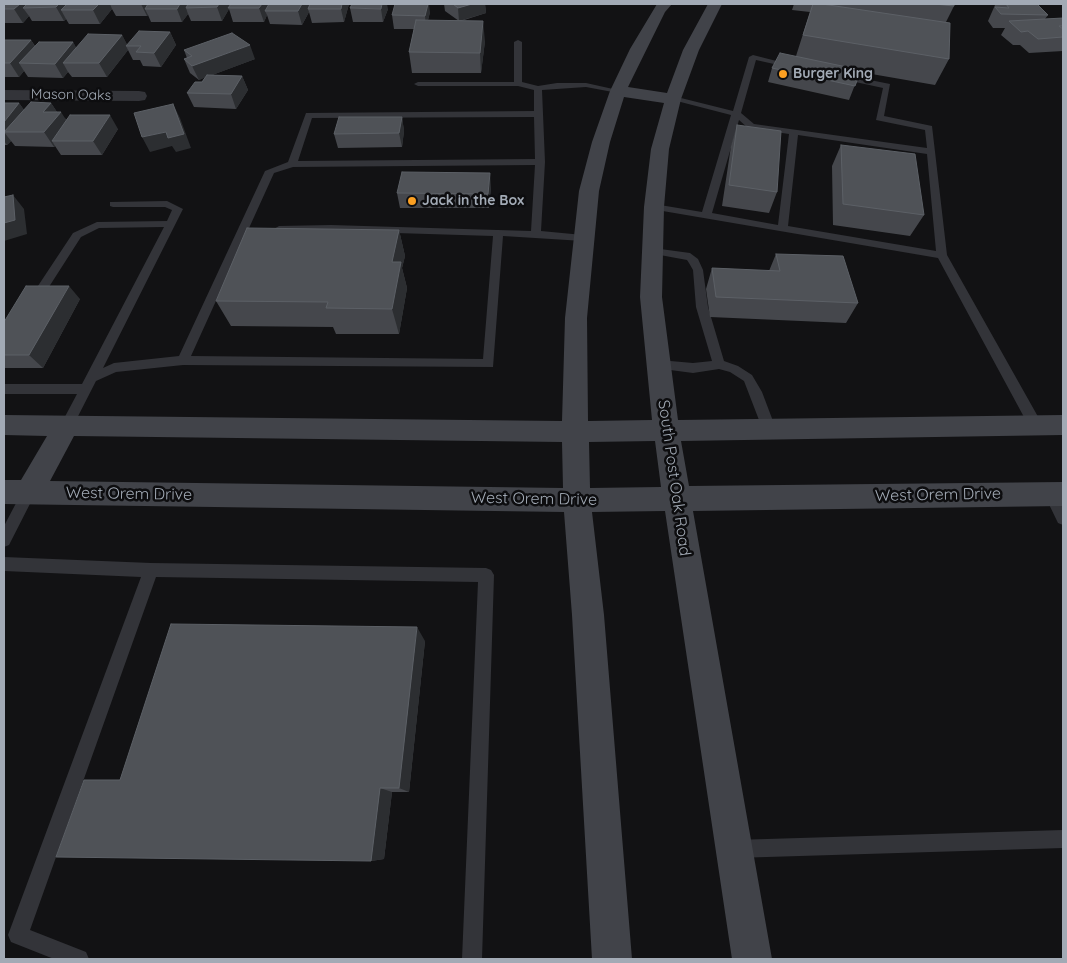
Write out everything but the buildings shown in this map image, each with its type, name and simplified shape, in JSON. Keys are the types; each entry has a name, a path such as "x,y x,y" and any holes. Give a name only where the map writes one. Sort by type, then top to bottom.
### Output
{"main road":[{"path":"612,959 588,615 577,500 575,432 576,318 589,191 599,150 618,91 659,10 665,4"},
{"name":"South Post Oak Road","path":"715,4 691,50 673,99 660,149 654,207 652,297 666,430 676,499 752,959"},
{"path":"618,91 673,99"},
{"path":"4,425 575,432 1063,425"},
{"path":"16,492 66,426"},
{"name":"West Orem Drive","path":"16,492 577,500 1057,494"}],"street":[{"name":"Mason Oaks","path":"4,95 139,96"}],"lane":[{"path":"518,42 518,84"},
{"path":"706,216 753,58 801,68"},
{"path":"830,74 887,86 879,118 929,128 942,255 1036,426"},
{"path":"418,84 518,84 538,88 557,85 586,85 618,91"},
{"path":"536,234 540,162 538,88"},
{"path":"673,99 736,114 751,126 932,152"},
{"path":"292,164 309,115 539,114"},
{"path":"783,228 794,133"},
{"path":"183,360 248,229 270,171 292,164 540,162"},
{"path":"66,426 178,209 166,204 113,204"},
{"path":"654,207 942,255"},
{"path":"30,308 76,235 97,225 170,224"},
{"path":"272,229 331,228 498,232 583,238"},
{"path":"92,378 114,368 183,360 490,364 498,232"},
{"path":"653,251 690,257 694,262 698,270 702,307 719,364"},
{"path":"659,365 693,368 719,364 734,369 748,378 756,392 769,429"},
{"path":"4,389 86,389"},
{"path":"4,540 16,492"},
{"path":"1057,494 1063,519"},
{"path":"4,564 151,570 486,575 472,959"},
{"path":"78,959 18,935 151,570"},
{"path":"733,849 1063,839"}],"place":[{"name":"Burger King","path":"783,74"},
{"name":"Jack in the Box","path":"412,201"}]}
